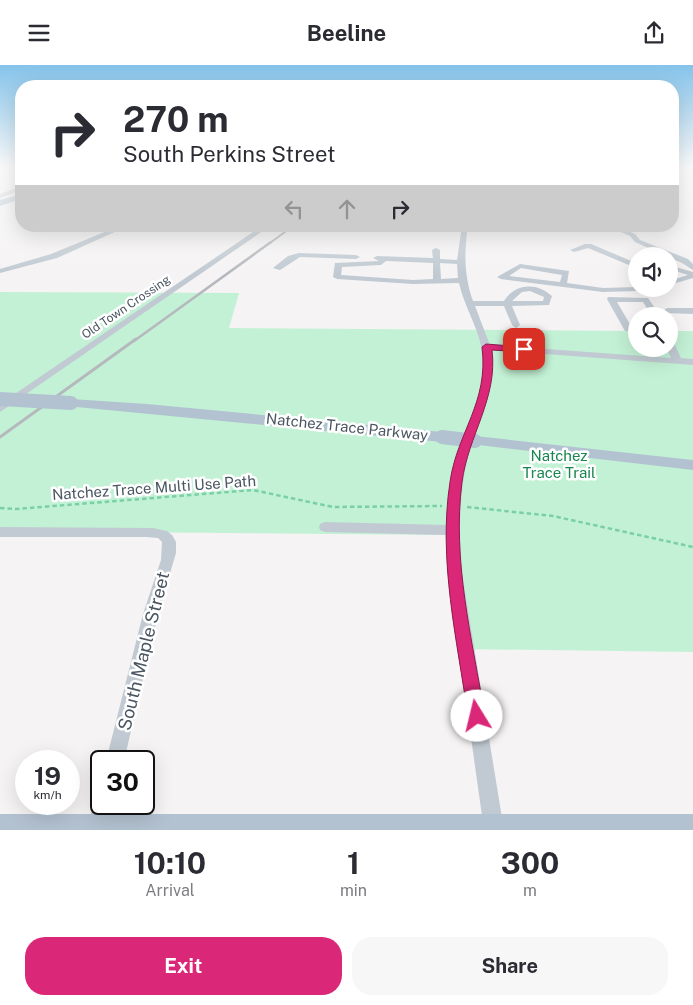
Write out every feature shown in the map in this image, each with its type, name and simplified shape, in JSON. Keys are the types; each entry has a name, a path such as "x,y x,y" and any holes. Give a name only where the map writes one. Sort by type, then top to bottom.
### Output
{"main road":[{"name":"Natchez Trace Parkway","path":"0,399 175,411 442,437 693,465"},
{"path":"0,827 96,829 566,829 693,827"}],"street":[{"path":"0,271 54,256 111,232"},
{"name":"Old Town Crossing","path":"0,409 258,232"},
{"path":"464,232 460,261 462,280 486,347 488,362 487,385 462,457 456,481 452,530 454,567 494,829"},
{"path":"625,232 633,235 637,241 685,261 693,267"},
{"path":"574,250 588,246 628,263"},
{"path":"409,259 410,249"},
{"path":"436,250 437,280"},
{"path":"277,268 299,255 460,261"},
{"path":"384,258 381,263 338,265 337,277 413,282 462,280"},
{"path":"563,285 566,273 520,266 501,277 554,284 603,290 628,289"},
{"path":"678,270 693,275"},
{"path":"678,280 693,275"},
{"path":"628,329 611,299 645,300 650,307"},
{"path":"470,303 508,303 516,325"},
{"path":"678,311 693,311"},
{"path":"486,347 693,362"},
{"path":"325,527 452,530"},
{"name":"South Maple Street","path":"0,532 146,532 163,534 169,540 170,546 150,615 118,750"},
{"path":"96,829 100,815"}],"path":[{"name":"Natchez Trace Multi Use Path","path":"0,508 16,509 253,490 333,507 453,506 510,509 578,520 693,547"}],"green space":[{"name":"Natchez Trace Trail","path":"0,292 239,293 229,328 628,331 628,357 678,357 678,331 693,331 693,652 461,649 445,535 0,531"}],"railway":[{"path":"270,243 285,232"},
{"path":"134,341 271,242"},
{"path":"0,437 136,339"}],"route":[{"path":"477,716 454,567 452,530 456,481 469,433 482,403 487,385 488,362 486,347 524,349"}]}
